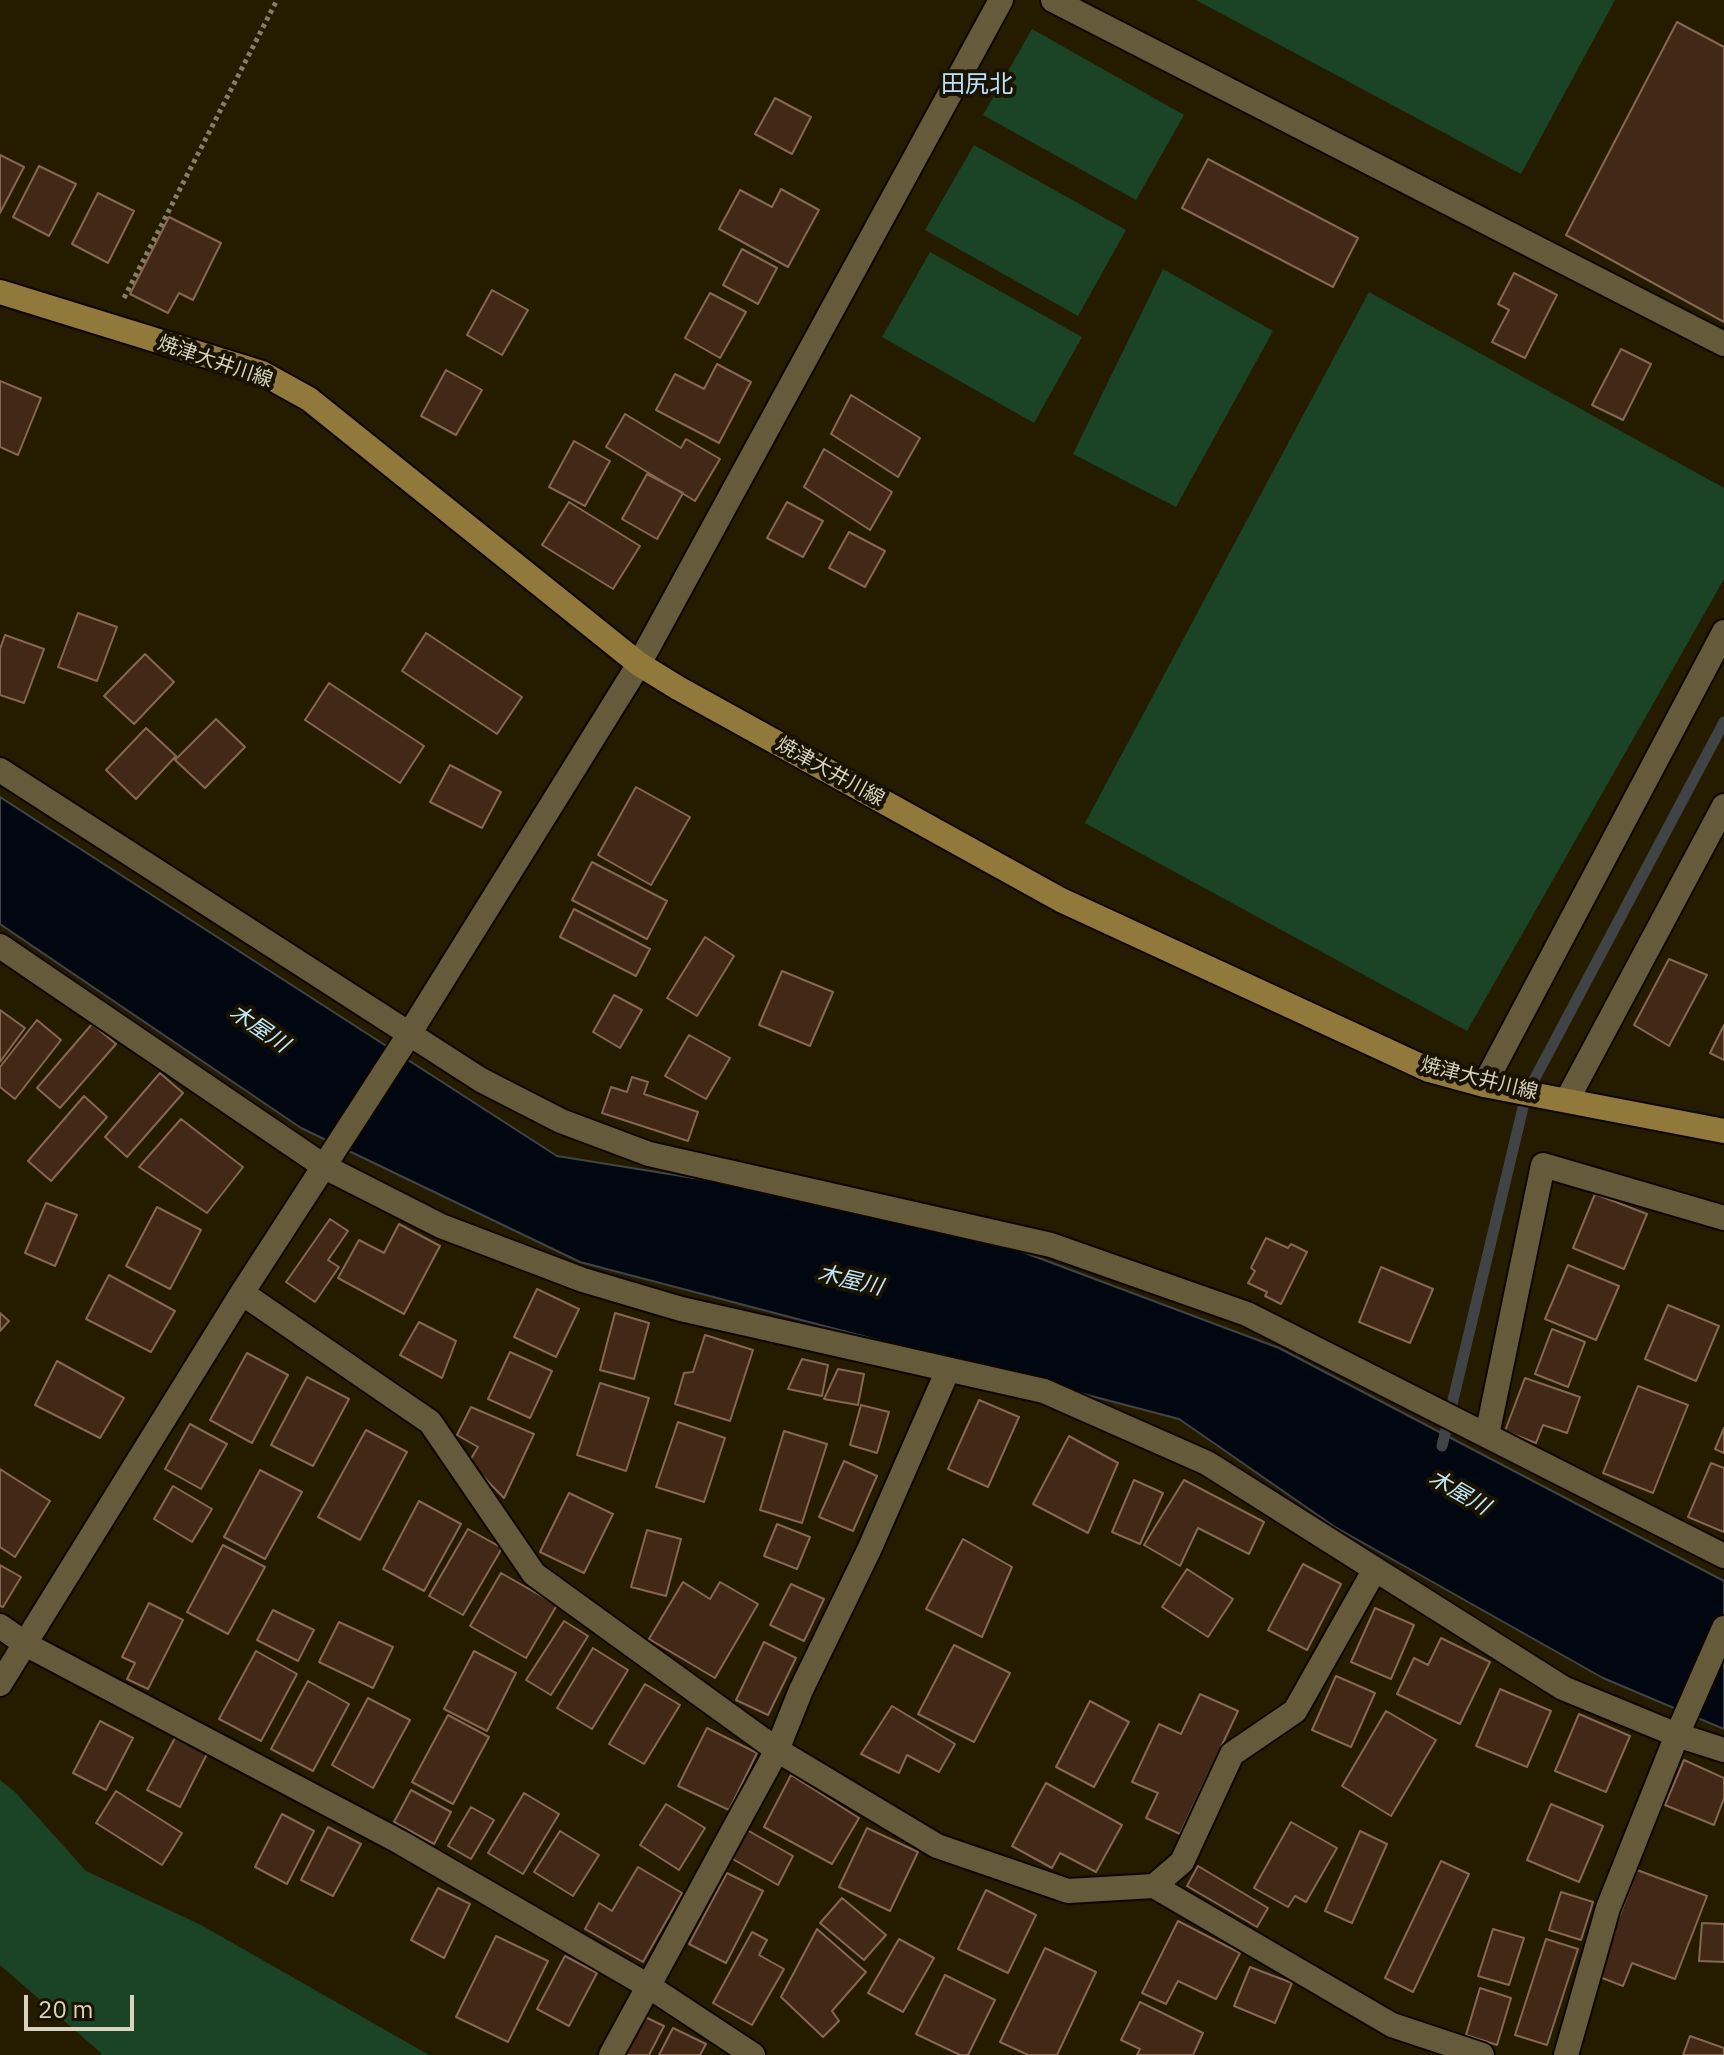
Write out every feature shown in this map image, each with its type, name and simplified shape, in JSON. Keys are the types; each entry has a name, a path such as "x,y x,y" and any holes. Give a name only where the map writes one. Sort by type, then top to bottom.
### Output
{"main road":[{"name":"焼津大井川線","path":"0,292 262,373 309,399 639,664 1061,900 1429,1070 1496,1087 1724,1131"}],"street":[{"path":"0,1684 27,1645 242,1293 406,1040 639,664 1001,0"},
{"path":"1053,0 1724,344"},
{"path":"1496,1087 1724,632"},
{"path":"0,770 406,1040 561,1121 649,1154 1051,1245 1247,1314 1724,1556"},
{"path":"1561,1099 1724,806"},
{"path":"0,946 325,1167 441,1226 583,1280 681,1309 1044,1391 1207,1463 1563,1688 1677,1735 1724,1750"},
{"path":"1487,1435 1543,1165 1724,1218"},
{"path":"242,1293 430,1422 534,1574 777,1750 937,1846 1068,1891 1154,1886 1392,2025 1482,2055"},
{"path":"611,2055 777,1750 801,1690 869,1550 948,1370"},
{"path":"1154,1886 1182,1862 1232,1754 1295,1711 1374,1571"},
{"path":"0,1626 27,1645 400,1842 650,1987 753,2055"},
{"path":"1566,2055 1608,1908 1677,1735 1724,1628"}],"path":[{"path":"110,327 277,0"}],"green space":[{"path":"1196,0 1615,0 1521,174"},
{"path":"1032,29 1184,115 1136,200 983,115"},
{"path":"974,145 1126,230 1078,316 925,230"},
{"path":"930,252 1082,337 1034,423 882,337"},
{"path":"1163,269 1273,331 1176,507 1073,454"},
{"path":"1369,292 1724,488 1724,579 1467,1031 1085,823"},
{"path":"0,1780 15,1792 86,1871 201,1925 429,2055 100,2055 0,1965"}],"water":[{"name":"木屋川","path":"0,797 557,1156 924,1215 1279,1348 1724,1581 1724,1729 1603,1678 1335,1527 1179,1419 580,1262 301,1128 0,924"}],"building":[{"path":"1677,22 1724,47 1724,322 1566,235"},
{"path":"775,98 811,117 792,154 755,134"},
{"path":"0,155 24,167 0,213"},
{"path":"1208,159 1358,238 1333,287 1182,208"},
{"path":"39,166 76,184 49,236 13,217"},
{"path":"781,189 819,210 788,267 719,229 740,190 772,207"},
{"path":"98,193 134,211 108,263 72,244"},
{"path":"169,217 221,243 193,300 179,293 168,313 130,294"},
{"path":"742,249 777,268 758,304 723,285"},
{"path":"1514,273 1557,295 1525,358 1492,342 1509,310 1498,304"},
{"path":"492,290 528,310 502,355 467,335"},
{"path":"710,293 746,312 720,358 685,338"},
{"path":"1621,349 1651,364 1623,420 1592,405"},
{"path":"717,364 751,382 719,443 656,410 675,374 704,389"},
{"path":"446,370 482,390 456,435 421,416"},
{"path":"0,381 41,398 18,455 0,447"},
{"path":"851,395 920,438 898,477 831,434"},
{"path":"625,414 681,448 686,439 720,459 695,501 606,447"},
{"path":"574,441 610,461 585,506 549,487"},
{"path":"824,449 892,492 870,530 804,487"},
{"path":"647,474 683,493 657,539 622,519"},
{"path":"569,502 640,546 613,589 542,545"},
{"path":"787,502 823,521 803,557 767,538"},
{"path":"849,532 885,551 865,587 829,568"},
{"path":"78,613 117,627 97,681 58,667"},
{"path":"426,633 522,697 497,734 402,671"},
{"path":"5,635 44,649 24,703 0,695 0,649"},
{"path":"145,654 174,682 134,724 104,696"},
{"path":"329,683 424,746 400,783 305,720"},
{"path":"216,719 245,747 205,788 175,760"},
{"path":"146,728 176,756 136,799 106,770"},
{"path":"450,765 501,792 482,828 430,802"},
{"path":"636,787 690,817 651,885 598,855"},
{"path":"592,862 667,901 647,939 572,900"},
{"path":"574,909 650,949 636,976 560,937"},
{"path":"705,937 734,956 697,1016 667,998"},
{"path":"1669,959 1707,975 1669,1046 1634,1025"},
{"path":"782,971 833,992 810,1046 759,1025"},
{"path":"614,995 642,1010 620,1048 593,1032"},
{"path":"0,1010 25,1028 0,1062"},
{"path":"37,1020 61,1040 15,1099 0,1087 0,1067"},
{"path":"92,1024 116,1044 60,1108 37,1088"},
{"path":"1724,1025 1724,1060 1710,1053"},
{"path":"689,1035 730,1058 706,1099 665,1076"},
{"path":"160,1073 183,1093 127,1157 105,1137"},
{"path":"632,1077 648,1082 644,1094 698,1112 688,1141 602,1113 611,1087 627,1092"},
{"path":"84,1096 107,1117 51,1181 28,1161"},
{"path":"181,1119 243,1167 207,1213 139,1167"},
{"path":"1595,1194 1647,1214 1624,1269 1573,1248"},
{"path":"46,1203 77,1215 55,1266 25,1253"},
{"path":"157,1207 201,1230 170,1289 126,1266"},
{"path":"330,1219 348,1231 328,1260 339,1267 315,1302 286,1282"},
{"path":"399,1224 440,1246 404,1314 338,1278 359,1240 384,1253"},
{"path":"1266,1238 1288,1248 1291,1244 1307,1252 1281,1304 1265,1296 1267,1292 1248,1283 1255,1271 1251,1268"},
{"path":"1568,1265 1619,1286 1596,1340 1545,1319"},
{"path":"1381,1267 1433,1289 1410,1343 1359,1322"},
{"path":"109,1275 175,1311 151,1352 86,1319"},
{"path":"537,1289 579,1309 556,1357 514,1337"},
{"path":"1668,1305 1719,1326 1696,1381 1645,1359"},
{"path":"0,1313 9,1321 0,1331"},
{"path":"615,1313 649,1323 634,1379 600,1370"},
{"path":"419,1322 456,1341 442,1378 400,1355"},
{"path":"1552,1329 1585,1342 1568,1387 1535,1374"},
{"path":"705,1335 753,1350 730,1421 675,1404 684,1373 693,1372"},
{"path":"510,1352 552,1371 530,1418 488,1399"},
{"path":"247,1353 288,1375 252,1443 210,1420"},
{"path":"802,1359 828,1365 822,1396 788,1389"},
{"path":"57,1361 124,1398 100,1438 35,1405"},
{"path":"838,1369 864,1374 858,1405 824,1399"},
{"path":"307,1377 349,1399 313,1466 271,1445"},
{"path":"1525,1378 1580,1397 1567,1433 1543,1425 1536,1443 1505,1431"},
{"path":"600,1383 649,1398 626,1471 577,1455"},
{"path":"1638,1386 1688,1405 1653,1493 1603,1473"},
{"path":"979,1400 1019,1417 988,1487 948,1469"},
{"path":"861,1405 889,1412 877,1453 850,1445"},
{"path":"471,1407 534,1434 504,1498 469,1462 478,1447 457,1435"},
{"path":"678,1422 725,1438 704,1502 656,1487"},
{"path":"190,1424 227,1444 201,1489 165,1469"},
{"path":"1724,1428 1724,1453 1715,1449"},
{"path":"366,1430 407,1452 360,1540 318,1517"},
{"path":"784,1431 827,1444 802,1523 760,1510"},
{"path":"1069,1436 1118,1463 1088,1533 1033,1504"},
{"path":"844,1461 877,1476 853,1531 819,1517"},
{"path":"1711,1463 1724,1468 1724,1532 1688,1517"},
{"path":"0,1469 50,1501 15,1557 0,1547"},
{"path":"260,1470 302,1492 265,1559 224,1537"},
{"path":"1134,1480 1163,1493 1140,1544 1112,1532"},
{"path":"1184,1480 1264,1522 1249,1554 1198,1528 1180,1566 1144,1545"},
{"path":"173,1486 212,1509 192,1542 154,1519"},
{"path":"569,1493 613,1514 584,1573 540,1552"},
{"path":"419,1501 461,1524 424,1591 383,1569"},
{"path":"777,1524 810,1537 797,1569 764,1556"},
{"path":"468,1529 502,1548 463,1615 429,1596"},
{"path":"647,1530 681,1539 666,1596 631,1587"},
{"path":"963,1539 1012,1567 982,1637 926,1609"},
{"path":"223,1545 265,1567 228,1634 187,1612"},
{"path":"1303,1564 1341,1584 1307,1650 1268,1630"},
{"path":"0,1565 21,1577 3,1607 0,1606"},
{"path":"1187,1569 1233,1599 1208,1637 1162,1607"},
{"path":"501,1573 557,1605 526,1658 470,1626"},
{"path":"683,1582 710,1599 720,1582 758,1604 715,1678 649,1639"},
{"path":"791,1584 824,1599 804,1641 770,1625"},
{"path":"149,1603 183,1620 148,1689 127,1679 135,1663 122,1657"},
{"path":"1375,1608 1414,1625 1391,1679 1351,1662"},
{"path":"273,1610 314,1630 298,1661 257,1640"},
{"path":"564,1621 588,1636 551,1695 526,1680"},
{"path":"339,1622 393,1647 373,1688 319,1662"},
{"path":"1441,1638 1490,1662 1460,1724 1397,1694 1414,1658 1428,1665"},
{"path":"764,1642 796,1658 768,1715 736,1700"},
{"path":"954,1645 1010,1673 974,1742 918,1714"},
{"path":"593,1648 628,1670 592,1729 557,1708"},
{"path":"256,1651 297,1674 261,1741 219,1719"},
{"path":"474,1651 516,1673 487,1731 444,1709"},
{"path":"1336,1676 1375,1693 1351,1747 1312,1730"},
{"path":"308,1681 349,1704 313,1771 271,1749"},
{"path":"645,1684 680,1705 644,1764 609,1744"},
{"path":"1500,1689 1551,1711 1527,1767 1476,1746"},
{"path":"1200,1694 1238,1711 1180,1834 1146,1818 1158,1793 1132,1782 1159,1724 1181,1734"},
{"path":"368,1698 410,1720 373,1788 332,1765"},
{"path":"1090,1701 1129,1722 1094,1787 1056,1767"},
{"path":"892,1706 955,1744 939,1772 907,1755 899,1773 861,1754"},
{"path":"1386,1711 1436,1740 1391,1816 1342,1786"},
{"path":"1579,1714 1630,1736 1606,1792 1555,1771"},
{"path":"448,1715 489,1737 453,1804 412,1782"},
{"path":"100,1721 133,1738 106,1790 73,1773"},
{"path":"707,1728 757,1753 729,1810 678,1786"},
{"path":"175,1738 207,1754 180,1807 147,1790"},
{"path":"1684,1760 1724,1778 1724,1798 1714,1825 1665,1805"},
{"path":"791,1775 859,1818 832,1864 764,1827"},
{"path":"1046,1783 1122,1825 1096,1872 1060,1853 1052,1868 1012,1846"},
{"path":"411,1790 451,1812 434,1844 394,1822"},
{"path":"116,1791 182,1833 162,1865 96,1823"},
{"path":"524,1793 559,1814 523,1874 488,1853"},
{"path":"666,1804 705,1828 679,1870 640,1845"},
{"path":"1551,1804 1603,1826 1579,1882 1527,1860"},
{"path":"471,1807 494,1820 471,1859 448,1846"},
{"path":"282,1814 314,1831 287,1884 255,1867"},
{"path":"1291,1822 1337,1848 1306,1902 1295,1896 1288,1907 1254,1888"},
{"path":"328,1827 361,1844 333,1896 301,1880"},
{"path":"867,1828 918,1852 890,1911 839,1887"},
{"path":"747,1830 793,1856 778,1885 731,1858"},
{"path":"560,1831 599,1855 573,1896 534,1872"},
{"path":"1360,1831 1387,1844 1352,1923 1325,1911"},
{"path":"1441,1861 1469,1874 1413,1992 1385,1978"},
{"path":"1198,1866 1268,1908 1257,1927 1187,1886"},
{"path":"638,1867 682,1893 643,1962 585,1929 599,1903 612,1911"},
{"path":"1637,1870 1707,1896 1675,1979 1632,1963 1623,1986 1597,1976"},
{"path":"727,1873 763,1891 726,1963 689,1944"},
{"path":"438,1888 470,1904 444,1958 411,1940"},
{"path":"986,1890 1036,1915 1008,1973 958,1949"},
{"path":"1561,1892 1593,1902 1581,1940 1549,1930"},
{"path":"842,1898 886,1935 864,1960 820,1923"},
{"path":"1178,1921 1240,1953 1216,1999 1178,1981 1166,2004 1142,1993"},
{"path":"1702,1923 1724,1924 1724,1962 1699,1961"},
{"path":"817,1929 866,1972 832,2011 839,2021 823,2037 781,1997"},
{"path":"1493,1929 1524,1938 1509,1985 1478,1976"},
{"path":"752,1932 767,1940 759,1955 784,1969 752,2025 713,2003"},
{"path":"496,1936 548,1961 508,2042 456,2017"},
{"path":"899,1939 934,1958 903,2012 868,1993"},
{"path":"1546,1939 1578,1949 1547,2045 1515,2035"},
{"path":"1045,1948 1096,1972 1057,2055 1028,2055 1000,2042"},
{"path":"565,1956 597,1973 569,2026 537,2009"},
{"path":"1250,1967 1292,1983 1275,2023 1234,2006"},
{"path":"945,1975 995,2000 968,2055 960,2055 916,2034"},
{"path":"1480,1988 1511,1998 1497,2045 1466,2035"},
{"path":"1140,2002 1203,2033 1193,2055 1137,2055 1140,2049 1121,2040"},
{"path":"641,2015 664,2026 649,2055 620,2055"},
{"path":"673,2028 706,2044 700,2055 659,2055"},
{"path":"1690,2036 1724,2048 1724,2055 1683,2055"}],"waterway":[{"path":"1442,1446 1526,1095 1724,722"}],"district":[{"name":"田尻北","path":"977,85"}]}
